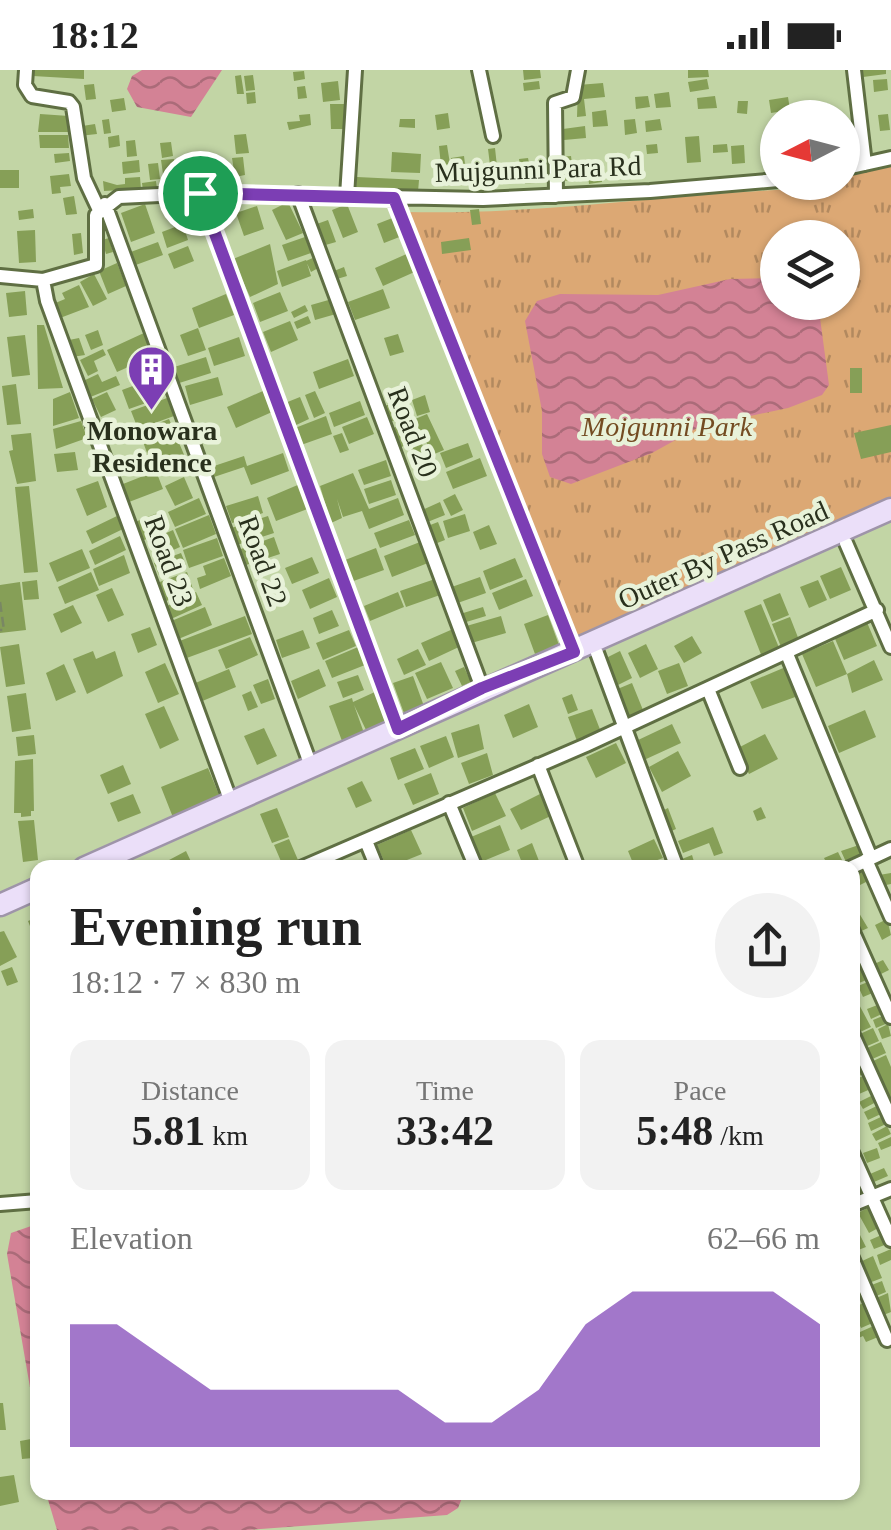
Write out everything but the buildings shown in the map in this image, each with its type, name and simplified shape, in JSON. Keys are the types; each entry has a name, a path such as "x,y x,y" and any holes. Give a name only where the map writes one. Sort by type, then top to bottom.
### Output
{"main road":[{"name":"Outer By Pass Road","path":"102,860 891,509"},
{"name":"Outer By Pass Road","path":"133,860 891,522"},
{"path":"0,905 30,892"},
{"path":"0,919 30,906"}],"street":[{"name":"Road 22","path":"26,70 26,86 32,96 70,102 74,107 84,178 102,207 311,766"},
{"path":"347,196 354,70"},
{"path":"480,70 493,136"},
{"path":"556,196 555,102 573,98 578,70"},
{"path":"854,70 866,164"},
{"path":"860,165 891,158"},
{"name":"Mujgunni Para Rd","path":"102,207 119,197 200,193 394,198 556,196 760,181"},
{"path":"200,193 398,729"},
{"name":"Road 20","path":"298,194 482,688"},
{"path":"394,198 574,652"},
{"path":"0,276 43,280 96,265 96,215 102,207"},
{"name":"Road 23","path":"43,280 231,802"},
{"path":"846,542 891,648"},
{"path":"320,860 788,654 876,610"},
{"path":"597,653 674,860"},
{"path":"788,654 891,917"},
{"path":"708,689 740,768"},
{"path":"538,765 575,860"},
{"path":"449,803 473,860"},
{"path":"366,841 374,860"},
{"path":"860,863 891,848"},
{"path":"860,948 891,1018"},
{"path":"860,1051 891,1120"},
{"path":"860,1170 891,1240"},
{"path":"860,1203 891,1189"},
{"path":"0,1204 30,1202"},
{"path":"860,1277 887,1340"}],"path":[{"path":"0,602 4,630 0,630"}],"green space":[{"name":"Mojgunni Park","path":"891,161 891,505 577,647 408,212 505,210 760,191 760,200 860,200 860,170"}],"water":[{"path":"142,70 222,70 191,117 137,107 127,89 132,76"},
{"path":"760,278 760,320 820,320 829,385 822,395 788,408 699,427 652,453 571,484 550,477 542,454 542,411 525,321 537,301 560,294 658,295 730,279"},
{"path":"30,1227 30,1387 7,1254 11,1233"},
{"path":"48,1500 461,1500 458,1508 447,1515 249,1530 57,1530"}],"place":[{"name":"Monowara Residence","path":"152,412"}],"route":[{"path":"200,193 394,198 574,652 482,688 398,729 200,193"}]}
